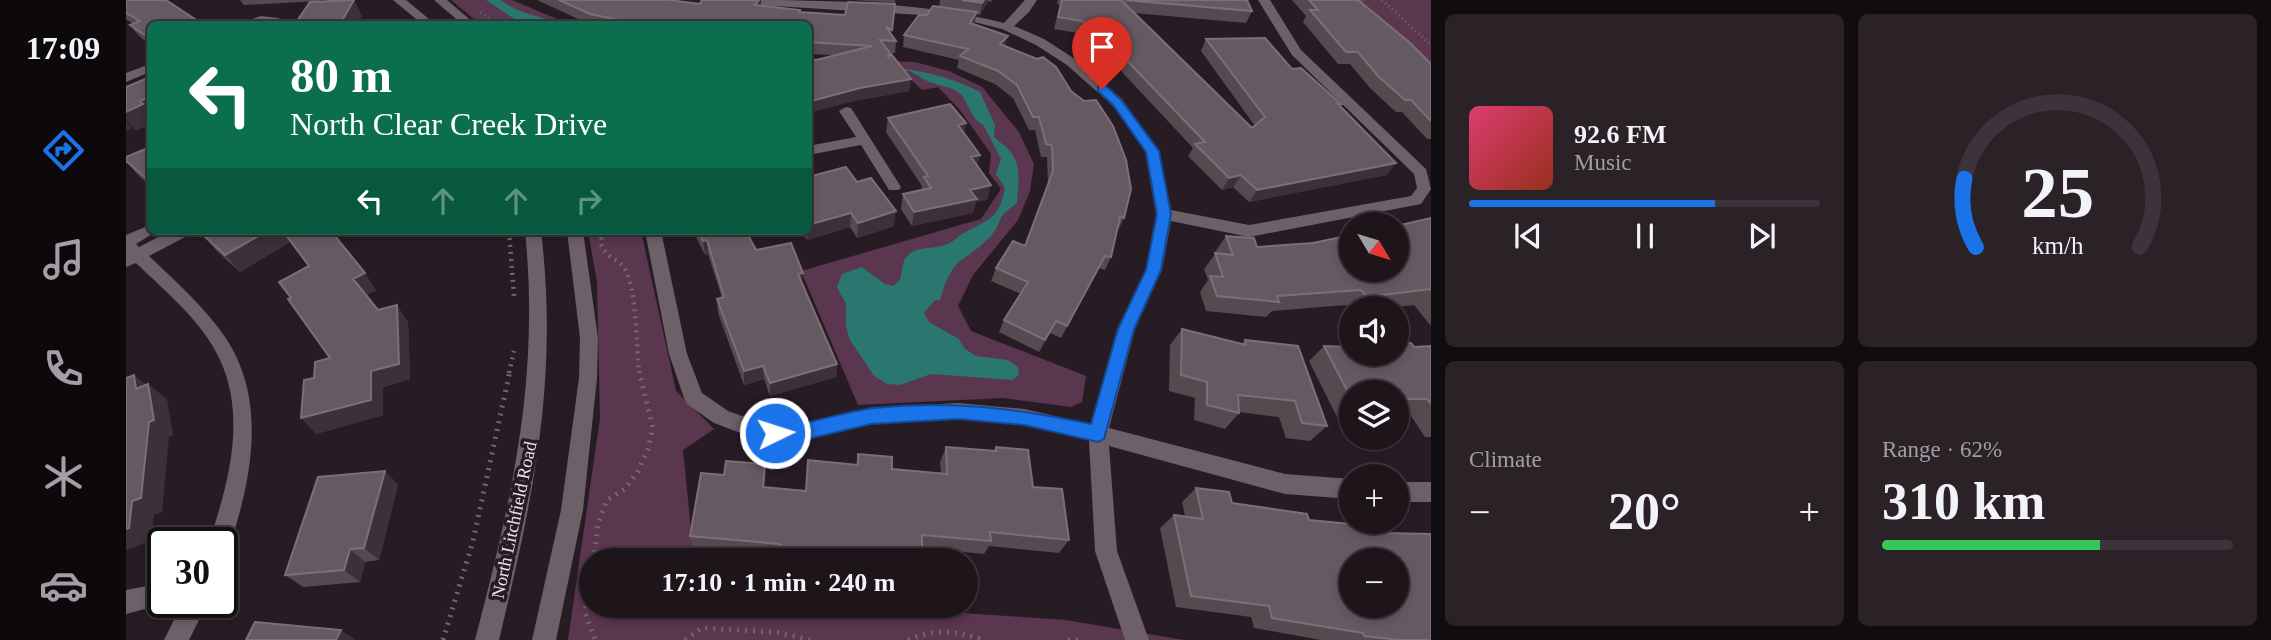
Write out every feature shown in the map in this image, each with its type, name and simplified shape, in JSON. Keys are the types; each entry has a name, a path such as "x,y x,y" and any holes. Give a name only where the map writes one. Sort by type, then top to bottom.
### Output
{"street":[{"path":"399,0 425,21"},
{"path":"440,0 465,21"},
{"path":"723,0 807,2 954,14 1006,27 1040,42 1071,62 1117,102 1152,151 1164,214 1154,270 1126,329 1098,434 1106,551 1137,640"},
{"path":"1006,27 1025,10 1031,0"},
{"path":"1164,214 1248,231 1416,200 1424,188 1421,172 1296,52 1264,0"},
{"path":"254,21 275,21"},
{"path":"126,78 147,69"},
{"path":"126,91 147,82"},
{"path":"846,111 894,187"},
{"path":"812,150 865,140"},
{"path":"129,251 147,233"},
{"path":"129,251 172,235"},
{"name":"North Litchfield Road","path":"487,640 528,470 540,331 538,267 534,235"},
{"path":"544,640 572,510 588,378 588,327 576,235"},
{"path":"654,235 678,354 694,398 721,417 759,431 791,435 871,416 958,411 1024,417 1285,484 1339,488"},
{"path":"129,251 214,334 230,365 241,399 244,447 236,497 225,527"},
{"path":"1409,492 1431,492"},
{"path":"126,602 147,597"},
{"path":"176,640 188,618"}],"path":[{"path":"1382,0 1431,45"},
{"path":"509,235 514,303"},
{"path":"595,548 598,524 607,500 625,489 638,471 649,449 653,428 640,382 631,287 625,268 605,254 600,242 603,235"},
{"path":"443,640 473,541 514,350 514,338"},
{"path":"587,618 594,640"},
{"path":"685,640 702,628 776,632 810,640"},
{"path":"908,640 929,630 964,633 984,640"},
{"path":"1068,640 1078,640"}],"shaded area":[{"path":"451,0 512,0 562,21 476,21"},
{"path":"486,0 500,0 517,10 552,21 518,21"},
{"path":"1359,0 1431,0 1431,72"},
{"path":"812,58 915,62 949,71 982,87 1019,132 1034,164 1030,191 1018,220 973,275 958,306 971,331 1086,376 1082,402 1071,407 1003,398 858,405 801,271 981,219 1001,189 989,173 991,154 960,110 938,87 922,90 902,71 812,72"},
{"path":"812,62 875,65 918,71 960,83 980,92 995,125 994,137 1007,148 1015,160 1018,174 1017,203 1002,216 990,237 954,267 940,300 935,300 924,313 929,322 959,339 965,349 976,356 1008,360 1018,367 1019,374 1013,380 931,374 900,385 887,384 874,376 850,340 846,327 846,304 837,287 842,274 862,267 885,284 893,286 900,280 904,261 909,255 918,250 948,244 986,221 996,212 1003,198 1005,188 996,174 1001,159 984,126 975,119 962,95 910,71"},
{"path":"589,235 642,235 676,391 714,429 683,450 693,548 581,548 600,418 597,282"},
{"path":"579,564 579,618 978,618 978,614 1066,620 1184,640 568,640"}],"building":[{"path":"126,0 166,0 196,20 147,21 147,37 130,25 140,21 126,13"},
{"path":"354,0 342,21 297,21 310,2"},
{"path":"559,0 669,0 700,4 702,0 759,0 755,5 845,15 848,2 895,4 892,30 886,27 896,41 880,40 889,52 888,58 891,54 911,79 860,88 812,101 812,61 872,46 812,42 812,21 623,21 590,14"},
{"path":"962,0 984,0 982,3"},
{"path":"1062,0 1121,0 1252,128 1265,117 1206,39 1265,38 1292,69 1301,68 1341,104 1338,104 1396,163 1257,190 1241,175 1229,178 1195,144 1205,142 1113,46 1105,47 1082,21 1058,17"},
{"path":"1125,0 1247,0 1252,11"},
{"path":"1309,0 1358,0 1409,42 1431,64 1431,121 1411,100 1405,100 1378,76 1358,52 1346,52 1310,10 1318,10"},
{"path":"933,6 977,12 970,23 1008,36 1000,44 1037,59 1043,57 1056,67 1071,91 1084,101 1096,100 1113,126 1126,160 1131,189 1124,218 1120,217 1111,257 1105,256 1067,326 1056,321 1045,340 1004,320 1028,282 996,268 1013,241 1025,246 1053,171 1052,145 1046,144 1039,117 1033,117 1017,85 998,71 960,56 968,49 904,35 919,15 927,15"},
{"path":"147,78 147,98 140,101 143,104 126,112 126,87"},
{"path":"950,104 966,123 958,125 980,155 971,157 991,185 970,190 977,199 914,212 903,194 931,188 924,177 928,176 888,118"},
{"path":"147,148 147,179 126,161 126,157"},
{"path":"846,167 857,182 871,178 896,211 858,223 851,213 812,224 812,176"},
{"path":"1431,218 1431,290 1375,296 1366,296 1361,290 1277,296 1279,302 1217,296 1210,276 1223,277 1215,253 1233,255 1226,236 1254,238 1257,247 1313,243 1339,238 1339,282 1409,282 1409,223"},
{"path":"203,235 260,235 225,255"},
{"path":"286,235 334,235 365,273 353,279 378,310 397,305 399,364 371,371 371,400 301,418 304,380 314,378 315,362 330,358 279,282 309,266"},
{"path":"701,235 748,235 756,250 791,243 803,273 798,274 837,364 770,383 763,366 744,371 717,299 724,297 707,240 703,241"},
{"path":"1182,329 1246,345 1245,340 1298,346 1327,426 1302,423 1295,401 1238,395 1239,413 1207,405 1207,382 1181,375"},
{"path":"1409,343 1414,347 1431,346 1431,404 1427,399 1409,399 1409,380 1342,380 1324,346 1339,347 1339,366 1409,366"},
{"path":"134,375 136,389 148,384 154,420 149,422 141,498 132,501 129,528 126,529 126,378"},
{"path":"946,447 996,451 996,447 1028,450 1033,487 1062,489 1069,540 990,532 991,541 922,535 922,548 780,548 780,544 690,536 701,473 724,475 726,461 765,464 763,487 806,491 808,460 858,465 858,454 892,457 892,469 947,474"},
{"path":"385,471 364,548 350,549 344,570 285,575 318,477"},
{"path":"1196,488 1229,492 1232,503 1307,514 1309,520 1339,523 1339,534 1431,534 1431,640 1364,636 1363,633 1272,618 1269,606 1191,596 1174,515 1203,519"},
{"path":"255,622 341,630 336,640 246,640"}],"route":[{"path":"775,433 791,435 871,416 958,411 1024,417 1098,434 1126,329 1154,270 1164,214 1152,151 1117,102 1102,89"}]}
